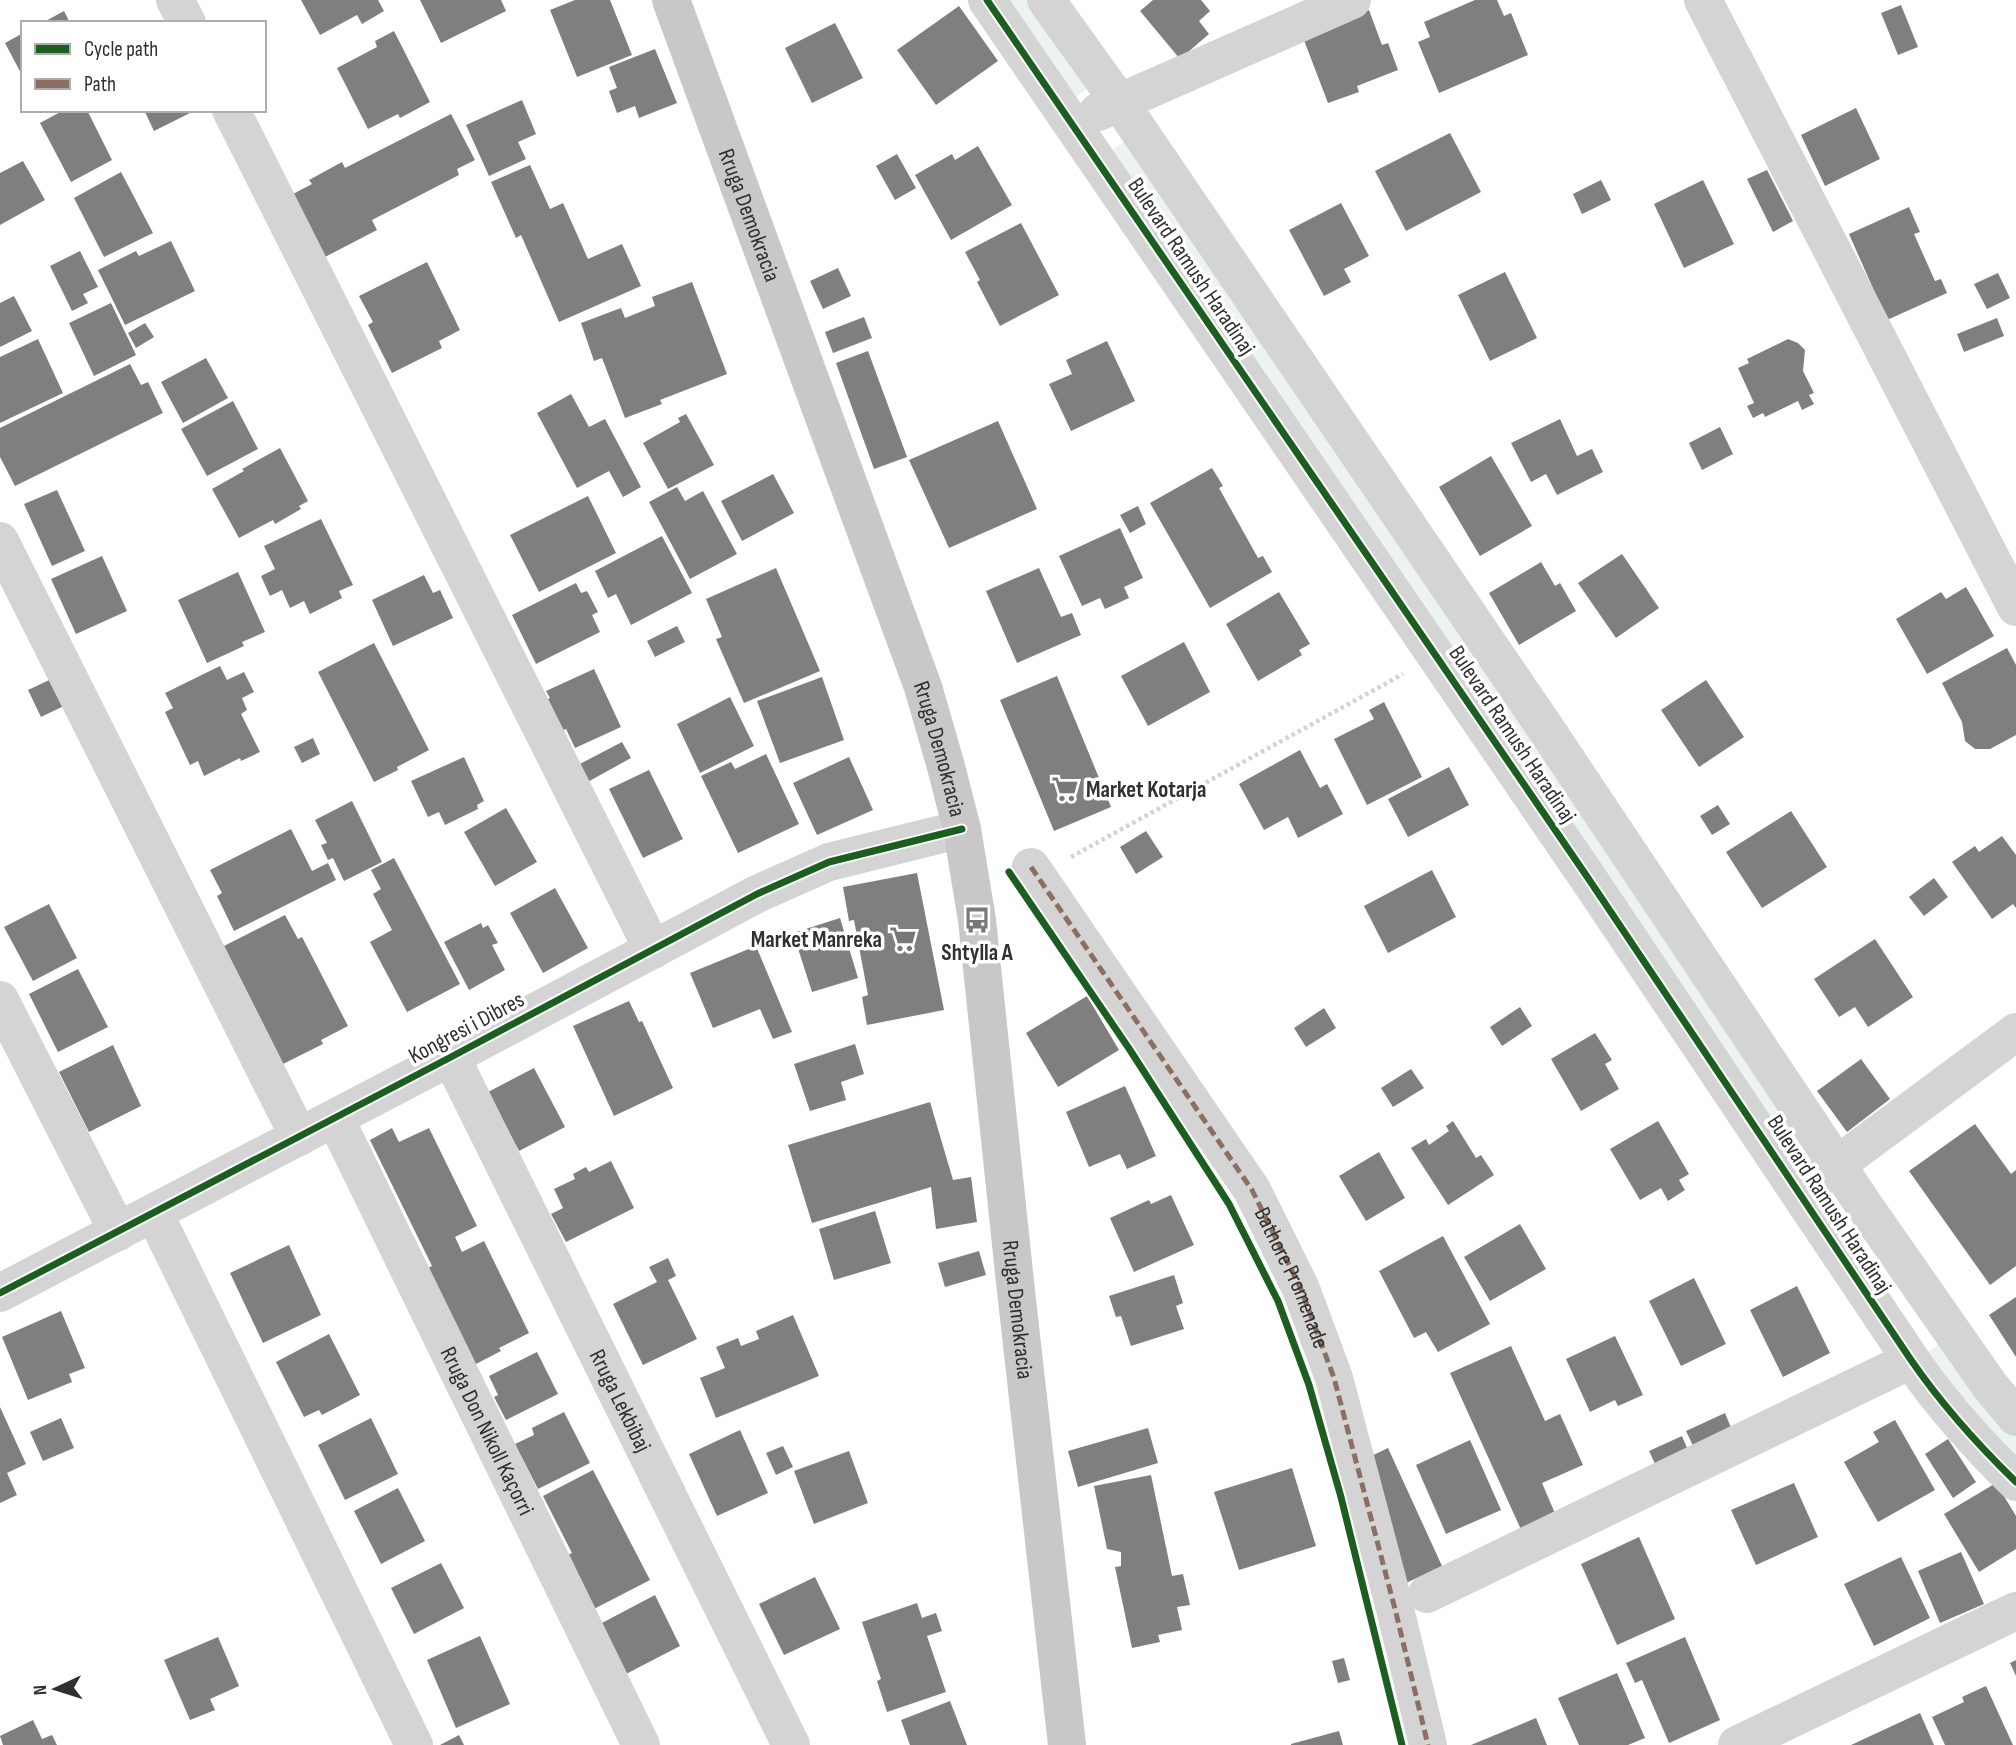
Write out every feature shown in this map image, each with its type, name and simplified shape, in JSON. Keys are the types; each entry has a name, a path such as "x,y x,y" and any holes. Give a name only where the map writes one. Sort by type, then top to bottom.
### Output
{"main road":[{"name":"Rruga Demokracia","path":"671,0 923,687 962,829 977,920 1067,1745"}],"street":[{"path":"176,0 186,21"},
{"name":"Bulevard Ramush Haradinaj","path":"987,0 1654,975 1911,1360 1935,1394 1977,1443 2016,1482"},
{"name":"Bulevard Ramush Haradinaj","path":"1046,0 1548,732 1837,1166 1990,1386 2016,1417"},
{"path":"1071,123 1352,0"},
{"path":"1703,0 2016,607"},
{"path":"232,112 653,950"},
{"path":"0,541 299,1137"},
{"name":"Kongresi i Dibres","path":"0,1293 757,894 829,862 962,829"},
{"name":"Bathore Promenade","path":"1031,867 1252,1191 1301,1289 1334,1378 1428,1745"},
{"path":"0,1000 118,1232"},
{"path":"1799,1192 2016,1032"},
{"name":"Rruga Lekbibaj","path":"451,1057 791,1745"},
{"name":"Rruga Don Nikoll Kaçorri","path":"335,1118 641,1745"},
{"path":"154,1213 414,1745"},
{"path":"1427,1594 1911,1360"},
{"path":"1737,1745 2016,1611"}],"path":[{"path":"1031,867 1070,857 1436,656"}],"shaded area":[{"path":"1008,0 1028,0 1089,87 1075,98"},
{"path":"1125,141 1808,1140 1791,1152 1108,153"},
{"path":"1943,1341 2016,1431 2016,1459 1988,1430 1927,1353"}],"building":[{"path":"301,0 378,0 384,11 362,24 357,15 320,35"},
{"path":"420,0 501,0 506,11 441,43"},
{"path":"575,0 610,0 632,55 577,77 550,10"},
{"path":"1153,0 1201,0 1210,11 1199,21 1209,34 1180,59 1140,11"},
{"path":"1475,0 1497,0 1504,16 1511,13 1528,55 1439,93 1418,42 1430,37 1424,22"},
{"path":"1901,5 1918,47 1898,55 1881,13"},
{"path":"959,6 998,61 936,105 897,50"},
{"path":"1369,10 1382,45 1388,43 1398,70 1357,86 1359,92 1328,103 1302,35"},
{"path":"64,11 69,21 46,21"},
{"path":"835,23 863,78 812,103 785,48"},
{"path":"394,31 430,102 400,118 398,114 368,129 337,68 377,47 375,41"},
{"path":"21,34 21,73 5,43"},
{"path":"655,49 677,103 639,118 635,106 617,113 609,91 617,88 609,67"},
{"path":"522,100 536,134 518,142 526,159 489,176 466,125"},
{"path":"1856,108 1880,159 1825,186 1801,135"},
{"path":"60,112 88,112 112,160 71,182 40,123"},
{"path":"145,112 192,112 154,131"},
{"path":"451,114 475,160 457,169 459,175 372,220 377,230 325,257 293,194 312,184 309,180 342,162 345,168"},
{"path":"1450,133 1481,192 1406,231 1375,171"},
{"path":"978,146 1012,205 951,240 915,175 952,154 955,160"},
{"path":"897,154 916,188 895,200 876,166"},
{"path":"23,161 45,200 0,225 0,173"},
{"path":"530,165 550,209 563,203 588,259 622,244 641,286 559,322 521,235 516,238 491,182"},
{"path":"1767,170 1793,221 1773,232 1747,179"},
{"path":"121,172 153,233 104,257 74,198"},
{"path":"1601,180 1611,200 1582,214 1573,194"},
{"path":"1703,180 1734,244 1684,268 1654,204"},
{"path":"1341,203 1369,256 1344,269 1351,282 1324,296 1289,230"},
{"path":"1909,207 1920,232 1914,234 1935,281 1941,279 1947,293 1887,320 1849,234"},
{"path":"1021,223 1059,295 1000,326 965,252"},
{"path":"171,241 195,291 125,325 98,270 136,251 139,256"},
{"path":"80,251 98,287 83,294 88,303 72,311 50,266"},
{"path":"427,262 460,330 439,341 442,348 392,373 368,325 373,322 359,296"},
{"path":"838,268 851,296 823,309 810,281"},
{"path":"1505,272 1537,338 1490,361 1458,295"},
{"path":"1998,273 2010,298 1987,309 1974,284"},
{"path":"692,282 727,374 660,400 662,404 625,418 602,358 594,361 581,323 621,308 625,318 655,306 652,297"},
{"path":"14,296 32,331 0,347 0,303"},
{"path":"111,303 136,355 94,376 69,323"},
{"path":"864,317 872,338 833,353 825,332"},
{"path":"1997,318 2004,336 1964,352 1957,334"},
{"path":"145,323 154,337 136,348 128,333"},
{"path":"38,339 63,393 0,423 0,357"},
{"path":"1788,339 1805,350 1803,371 1814,393 1809,395 1814,404 1802,410 1798,401 1765,417 1763,413 1753,418 1747,406 1754,403 1738,368 1749,363 1747,359"},
{"path":"1107,341 1135,401 1071,431 1049,384 1072,374 1066,360"},
{"path":"868,351 907,457 874,469 836,363"},
{"path":"206,358 228,398 183,423 161,382"},
{"path":"130,364 141,385 148,382 163,413 15,486 0,457 0,428"},
{"path":"571,394 589,427 605,419 641,487 623,497 609,471 577,488 537,413"},
{"path":"233,401 258,449 207,476 181,429"},
{"path":"686,414 714,465 668,489 643,443 680,422 678,418"},
{"path":"1560,419 1577,456 1592,449 1603,472 1557,495 1546,474 1531,482 1511,443"},
{"path":"998,421 1037,509 949,548 909,460"},
{"path":"1720,427 1733,454 1702,470 1689,443"},
{"path":"280,448 308,501 299,506 301,509 275,524 273,520 239,538 212,489"},
{"path":"1491,456 1532,526 1480,556 1439,487"},
{"path":"1212,468 1223,486 1219,488 1258,558 1263,556 1272,572 1210,608 1150,503"},
{"path":"773,474 794,513 742,541 721,501"},
{"path":"677,487 685,501 703,491 737,554 690,579 649,502"},
{"path":"57,490 85,551 52,566 24,504"},
{"path":"588,496 616,553 539,592 510,535"},
{"path":"1138,506 1146,524 1130,533 1120,515"},
{"path":"321,519 353,585 339,591 342,598 310,614 304,601 290,608 282,590 270,596 261,576 275,569 264,546"},
{"path":"1120,528 1143,578 1124,587 1129,598 1105,609 1100,598 1082,606 1059,556"},
{"path":"662,536 692,593 631,625 616,594 608,598 595,571"},
{"path":"1622,554 1659,608 1616,638 1578,583"},
{"path":"102,556 127,611 76,634 51,579"},
{"path":"1541,562 1555,586 1560,583 1576,611 1519,645 1489,593"},
{"path":"776,568 820,671 744,703 716,639 722,637 706,599"},
{"path":"1039,568 1061,617 1072,613 1081,635 1017,663 986,591"},
{"path":"238,572 265,632 242,642 244,646 207,663 178,600"},
{"path":"424,575 433,593 440,590 453,618 393,646 372,600"},
{"path":"576,583 581,593 587,591 598,612 592,615 600,632 536,664 512,615"},
{"path":"1966,587 1994,636 1927,674 1896,619 1941,592 1946,599"},
{"path":"1279,592 1310,644 1299,650 1302,655 1258,681 1226,624"},
{"path":"677,626 685,642 655,657 647,641"},
{"path":"1184,642 1210,692 1148,726 1121,676"},
{"path":"374,643 429,750 374,782 318,672"},
{"path":"2007,648 2016,665 2016,735 1990,749 1975,749 1965,741 1962,722 1942,683"},
{"path":"220,666 227,680 244,672 254,692 242,698 247,710 241,714 260,752 241,761 240,758 204,776 198,761 190,765 165,712 173,708 165,693"},
{"path":"594,669 621,727 575,748 566,729 558,732 544,701 550,698 546,691"},
{"path":"60,675 72,702 41,717 28,690"},
{"path":"1057,676 1111,807 1054,831 1000,700"},
{"path":"822,677 844,740 780,763 757,701"},
{"path":"1706,680 1744,737 1699,767 1661,710"},
{"path":"730,697 754,746 700,773 677,724"},
{"path":"1384,702 1422,777 1367,805 1334,739 1374,719 1369,710"},
{"path":"313,738 320,754 302,763 294,747"},
{"path":"622,742 631,758 584,784 574,767"},
{"path":"1300,750 1320,788 1327,784 1343,814 1298,838 1288,817 1264,830 1239,784"},
{"path":"766,754 799,824 738,853 701,776 731,762 735,769"},
{"path":"464,757 484,801 477,805 478,809 445,825 439,812 428,817 411,781"},
{"path":"849,757 873,810 817,835 793,783"},
{"path":"1449,767 1469,805 1408,837 1388,799"},
{"path":"649,770 683,839 643,858 609,789"},
{"path":"352,801 382,862 344,881 333,858 328,860 321,845 327,843 315,820"},
{"path":"1718,805 1730,824 1712,835 1700,816"},
{"path":"506,808 537,862 495,886 464,832"},
{"path":"1791,811 1827,867 1762,908 1726,852"},
{"path":"291,829 312,871 328,863 336,880 234,931 217,896 222,893 210,870"},
{"path":"1146,831 1163,857 1136,874 1120,847"},
{"path":"2002,836 2016,855 2016,908 2013,904 1992,919 1952,862 1975,846 1979,852"},
{"path":"394,858 460,984 407,1012 370,942 392,930 373,894 381,889 371,870"},
{"path":"1432,870 1456,917 1388,953 1364,906"},
{"path":"917,873 944,1010 867,1025 862,997 868,995 854,920 849,921 843,887"},
{"path":"1934,878 1948,897 1924,916 1909,897"},
{"path":"555,888 588,948 543,973 510,913"},
{"path":"49,904 77,958 33,981 4,927"},
{"path":"285,915 298,939 302,937 348,1026 321,1040 323,1044 281,1065 222,947"},
{"path":"840,918 858,978 812,992 793,933"},
{"path":"481,923 483,928 488,925 498,943 492,945 505,970 469,990 444,942"},
{"path":"1875,939 1913,997 1868,1027 1855,1007 1839,1017 1814,979"},
{"path":"756,946 792,1032 773,1039 760,1009 713,1028 690,973"},
{"path":"78,969 108,1027 58,1052 29,994"},
{"path":"1087,996 1119,1050 1058,1087 1026,1033"},
{"path":"629,1001 639,1022 642,1021 673,1088 614,1116 573,1026"},
{"path":"1520,1007 1532,1026 1502,1046 1490,1027"},
{"path":"1324,1008 1336,1028 1306,1047 1294,1028"},
{"path":"1595,1033 1612,1060 1605,1064 1619,1089 1581,1111 1551,1059"},
{"path":"855,1044 864,1074 841,1082 846,1100 810,1111 794,1064"},
{"path":"113,1045 141,1106 89,1132 59,1072"},
{"path":"1861,1059 1890,1099 1847,1132 1817,1091"},
{"path":"534,1068 565,1127 519,1151 488,1092"},
{"path":"1411,1069 1424,1088 1393,1107 1381,1088"},
{"path":"1125,1086 1156,1156 1127,1169 1120,1154 1089,1167 1066,1112"},
{"path":"930,1102 953,1180 971,1177 977,1222 936,1229 931,1187 812,1223 788,1145"},
{"path":"1453,1121 1476,1158 1481,1155 1494,1175 1448,1205 1411,1148 1426,1139 1429,1145 1449,1131 1446,1126"},
{"path":"1658,1121 1689,1174 1679,1180 1685,1190 1668,1201 1661,1188 1640,1200 1610,1149"},
{"path":"1975,1124 2011,1174 2016,1170 2016,1266 1990,1285 1909,1171"},
{"path":"392,1128 399,1142 429,1128 477,1226 455,1237 462,1252 484,1241 529,1333 472,1366 425,1270 432,1266 370,1140"},
{"path":"1379,1152 1405,1198 1366,1221 1339,1176"},
{"path":"611,1161 634,1208 566,1242 551,1214 563,1208 554,1189 575,1179 573,1174 586,1167 589,1172"},
{"path":"1171,1195 1194,1245 1134,1272 1110,1218 1149,1200 1151,1204"},
{"path":"875,1211 891,1263 834,1280 819,1229"},
{"path":"1520,1224 1546,1269 1490,1301 1464,1257"},
{"path":"1443,1236 1490,1324 1438,1352 1426,1332 1414,1338 1379,1271"},
{"path":"289,1245 321,1315 263,1343 230,1273"},
{"path":"979,1251 986,1275 945,1287 938,1263"},
{"path":"668,1258 676,1276 668,1280 697,1339 643,1365 613,1304 657,1282 649,1267"},
{"path":"1174,1275 1183,1303 1176,1306 1184,1329 1131,1346 1121,1316 1116,1317 1109,1296"},
{"path":"1694,1278 1726,1344 1681,1366 1649,1301"},
{"path":"1797,1286 1830,1353 1783,1377 1750,1310"},
{"path":"2016,1297 2016,1357 1989,1315"},
{"path":"61,1311 85,1368 69,1374 72,1382 28,1400 2,1337"},
{"path":"793,1315 819,1376 716,1418 700,1378 725,1368 716,1347 738,1338 741,1346 759,1339 756,1331"},
{"path":"329,1334 360,1395 322,1415 319,1410 304,1417 276,1362"},
{"path":"1615,1336 1643,1395 1618,1406 1615,1400 1590,1412 1566,1359"},
{"path":"1511,1346 1545,1421 1560,1414 1583,1465 1542,1483 1557,1518 1523,1534 1450,1373"},
{"path":"537,1352 558,1394 506,1420 494,1397 498,1395 489,1376"},
{"path":"0,1407 26,1464 7,1473 17,1495 0,1503"},
{"path":"564,1412 590,1463 538,1489 515,1444 534,1435 532,1428"},
{"path":"1725,1413 1734,1435 1696,1452 1686,1431"},
{"path":"61,1418 74,1448 43,1461 30,1432"},
{"path":"371,1418 398,1474 345,1500 318,1445"},
{"path":"1895,1420 1935,1490 1878,1522 1844,1462 1879,1442 1873,1432"},
{"path":"1148,1428 1158,1463 1078,1487 1068,1451"},
{"path":"740,1430 768,1493 717,1516 689,1454"},
{"path":"1682,1436 1690,1455 1658,1470 1649,1451"},
{"path":"1948,1439 1976,1482 1953,1498 1925,1454"},
{"path":"1470,1440 1501,1510 1446,1534 1416,1465"},
{"path":"783,1446 793,1467 776,1475 766,1453"},
{"path":"1388,1448 1442,1566 1402,1585 1365,1459"},
{"path":"849,1451 868,1503 814,1524 794,1471"},
{"path":"1292,1468 1316,1546 1239,1570 1214,1492"},
{"path":"593,1470 650,1580 592,1610 564,1557 572,1553 543,1496"},
{"path":"1151,1475 1172,1576 1183,1574 1190,1605 1177,1607 1182,1630 1158,1635 1160,1642 1132,1648 1115,1567 1121,1566 1121,1552 1107,1549 1094,1486"},
{"path":"1794,1483 1818,1537 1756,1565 1731,1510"},
{"path":"1996,1483 2016,1516 2016,1549 1979,1572 1944,1514"},
{"path":"398,1488 425,1541 381,1564 354,1511"},
{"path":"1639,1537 1675,1619 1617,1645 1581,1564"},
{"path":"1961,1552 1984,1604 1940,1623 1918,1571"},
{"path":"1901,1557 1930,1618 1874,1646 1844,1584"},
{"path":"441,1563 464,1608 414,1634 391,1588"},
{"path":"815,1577 840,1629 784,1655 759,1604"},
{"path":"655,1595 680,1646 626,1674 600,1624"},
{"path":"917,1603 922,1618 936,1613 942,1631 927,1636 946,1692 887,1712 877,1681 881,1679 862,1622"},
{"path":"480,1636 510,1704 456,1728 427,1660"},
{"path":"218,1637 239,1686 210,1699 215,1710 190,1720 164,1660"},
{"path":"1685,1637 1720,1720 1669,1743 1642,1680 1635,1683 1626,1663"},
{"path":"1344,1658 1350,1680 1338,1683 1332,1661"},
{"path":"2016,1660 2016,1676 2010,1663"},
{"path":"1617,1673 1645,1738 1628,1745 1579,1745 1558,1698"},
{"path":"1986,1686 2013,1745 1945,1745 1932,1717 1964,1702 1962,1697"},
{"path":"950,1701 967,1745 910,1745 901,1720"},
{"path":"1920,1713 1934,1745 1851,1745"},
{"path":"1536,1718 1547,1745 1471,1745"},
{"path":"33,1720 42,1739 52,1735 57,1745 3,1745 0,1736"},
{"path":"1339,1731 1343,1745 1291,1745 1291,1744"},
{"path":"459,1735 464,1745 440,1745"}],"marked path":[{"path":"1031,867 1252,1190 1301,1289 1334,1378 1428,1745"}],"cycle path":[{"path":"987,0 1588,878 1911,1360 1960,1424 2016,1482"},
{"path":"0,1293 757,894 829,862 962,829"},
{"path":"1009,872 1130,1050 1229,1204 1278,1301 1309,1385 1341,1497 1402,1745"}],"place":[{"name":"Market Kotarja","path":"1065,789"},
{"name":"Shtylla A","path":"977,920"},
{"name":"Market Manreka","path":"903,939"}]}
